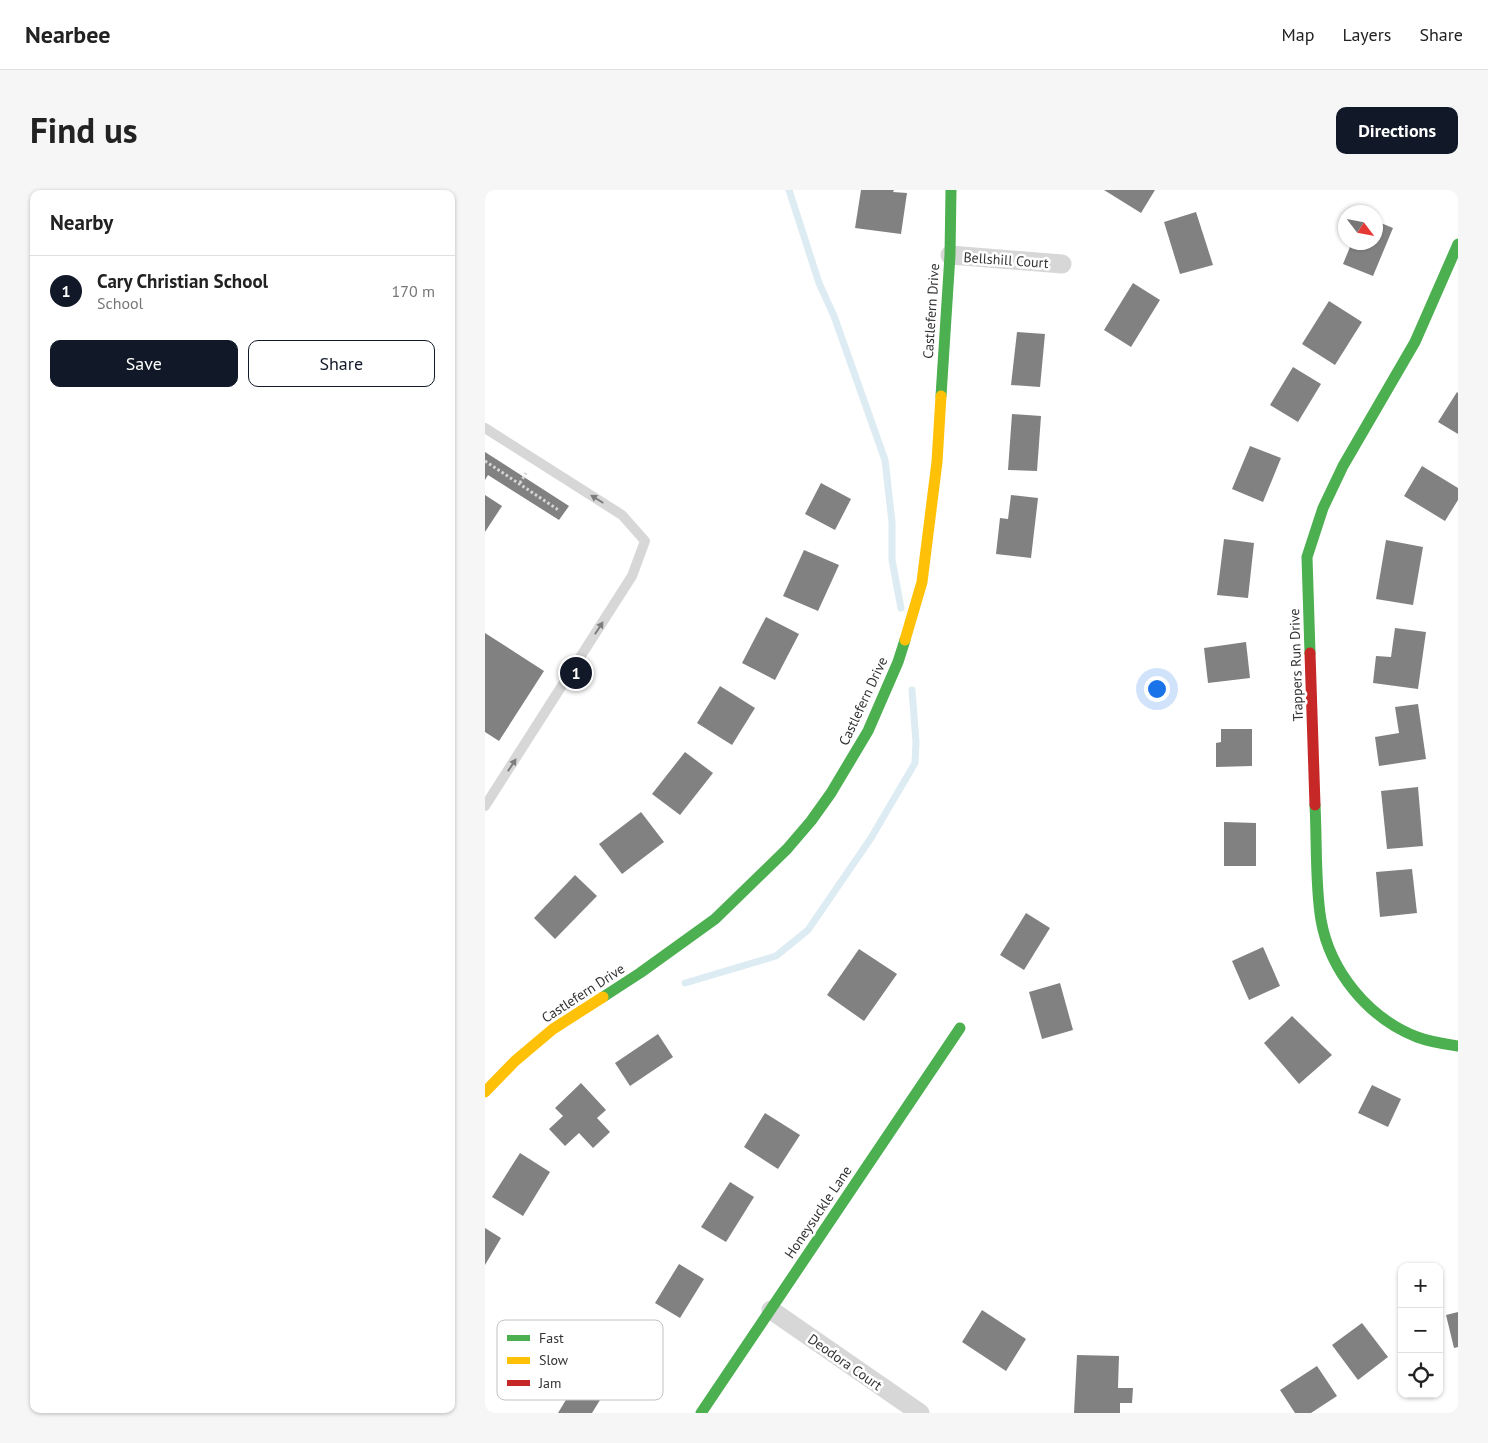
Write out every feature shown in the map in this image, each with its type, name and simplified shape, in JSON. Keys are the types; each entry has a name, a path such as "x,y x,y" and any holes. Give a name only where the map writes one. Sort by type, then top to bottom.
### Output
{"street":[{"name":"Castlefern Drive","path":"485,1092 515,1061 553,1029 640,973 715,919 787,848 811,821 836,786 868,732 898,662 922,582 937,462 950,255 951,190"},
{"name":"Trappers Run Drive","path":"1458,244 1415,342 1343,466 1323,508 1307,557 1317,882 1322,924 1328,945 1336,964 1366,1004 1411,1035 1438,1043 1458,1046"},
{"name":"Bellshill Court","path":"950,255 1061,264"},
{"name":"Honeysuckle Lane","path":"701,1413 960,1028"},
{"name":"Deodora Court","path":"771,1310 920,1413"}],"lane":[{"path":"485,428 622,515 645,541 632,576 485,806"}],"path":[{"path":"485,461 560,511"},
{"path":"520,483 527,473"}],"building":[{"path":"861,190 894,190 893,192 907,193 901,234 855,228"},
{"path":"1104,190 1155,190 1141,213"},
{"path":"1196,212 1213,265 1180,274 1164,222"},
{"path":"1383,224 1393,228 1373,276 1343,264 1349,250 1383,250"},
{"path":"1133,283 1160,300 1131,347 1104,330"},
{"path":"1329,301 1362,322 1335,365 1302,344"},
{"path":"1017,332 1045,334 1040,387 1011,385"},
{"path":"1293,367 1321,384 1298,422 1270,405"},
{"path":"1458,393 1458,434 1438,422"},
{"path":"1012,414 1041,416 1037,471 1008,470"},
{"path":"1250,446 1281,458 1263,502 1232,489"},
{"path":"485,452 569,506 559,520 488,475 485,480"},
{"path":"1422,466 1458,488 1458,500 1445,521 1404,496"},
{"path":"821,483 851,499 835,530 805,514"},
{"path":"485,495 502,506 485,532"},
{"path":"1011,495 1038,498 1031,558 996,554 1000,518 1008,519"},
{"path":"1224,539 1254,543 1248,598 1217,595"},
{"path":"1386,540 1423,547 1413,605 1376,599"},
{"path":"804,550 839,565 818,611 783,596"},
{"path":"766,617 799,634 775,680 742,663"},
{"path":"1395,628 1426,632 1418,689 1373,683 1376,656 1391,657"},
{"path":"485,633 544,671 499,741 485,732"},
{"path":"1246,642 1250,678 1208,683 1204,648"},
{"path":"720,686 755,708 732,745 697,723"},
{"path":"1418,704 1426,759 1379,766 1375,737 1399,733 1395,707"},
{"path":"1221,729 1252,729 1252,766 1216,767 1216,743 1221,742"},
{"path":"685,752 713,773 680,815 652,794"},
{"path":"1418,787 1423,846 1387,849 1381,791"},
{"path":"641,812 664,842 622,874 599,844"},
{"path":"1224,822 1256,823 1256,866 1224,866"},
{"path":"1412,869 1417,913 1380,917 1376,872"},
{"path":"575,875 597,896 555,939 534,918"},
{"path":"1026,913 1050,928 1024,970 1000,955"},
{"path":"1263,947 1280,986 1249,1000 1232,961"},
{"path":"859,949 897,974 864,1021 827,995"},
{"path":"1060,983 1073,1030 1042,1039 1029,992"},
{"path":"1292,1016 1332,1055 1299,1084 1264,1043"},
{"path":"658,1034 673,1057 630,1086 615,1063"},
{"path":"581,1083 606,1110 597,1118 610,1132 593,1148 579,1133 565,1146 549,1129 563,1116 555,1108"},
{"path":"1372,1085 1401,1099 1388,1127 1358,1113"},
{"path":"765,1113 800,1135 778,1169 744,1147"},
{"path":"520,1153 550,1172 523,1216 492,1197"},
{"path":"730,1182 754,1197 726,1242 701,1227"},
{"path":"485,1228 501,1238 485,1265"},
{"path":"679,1264 704,1279 680,1318 655,1303"},
{"path":"982,1310 1026,1339 1006,1371 962,1342"},
{"path":"1458,1312 1458,1347 1454,1348 1446,1315"},
{"path":"1362,1323 1388,1357 1358,1380 1332,1345"},
{"path":"1077,1355 1119,1356 1118,1388 1133,1388 1132,1403 1120,1403 1120,1413 1074,1413"},
{"path":"1317,1366 1337,1396 1311,1413 1295,1413 1280,1390"},
{"path":"566,1400 600,1400 592,1413 558,1413"}],"waterway":[{"path":"789,190 819,283 834,316 885,460 892,522 892,560 901,608"},
{"path":"685,983 776,956 808,930 871,838 915,763 916,742 912,690"}],"traffic: fast":[{"path":"941,396 950,255 951,190"},
{"path":"1310,653 1307,557 1323,508 1343,466 1415,342 1458,244"},
{"path":"603,997 715,919 787,849 811,821 831,793 868,731 898,662 905,640"},
{"path":"1315,805 1317,878 1321,920 1326,939 1342,974 1367,1005 1399,1029 1427,1040 1458,1046"},
{"path":"701,1413 960,1028"}],"traffic: slow":[{"path":"905,640 922,582 937,462 941,396"},
{"path":"485,1092 515,1061 553,1029 603,997"}],"traffic: jam":[{"path":"1310,653 1315,805"}],"place":[{"name":"Cary Christian School","path":"576,673"}]}
